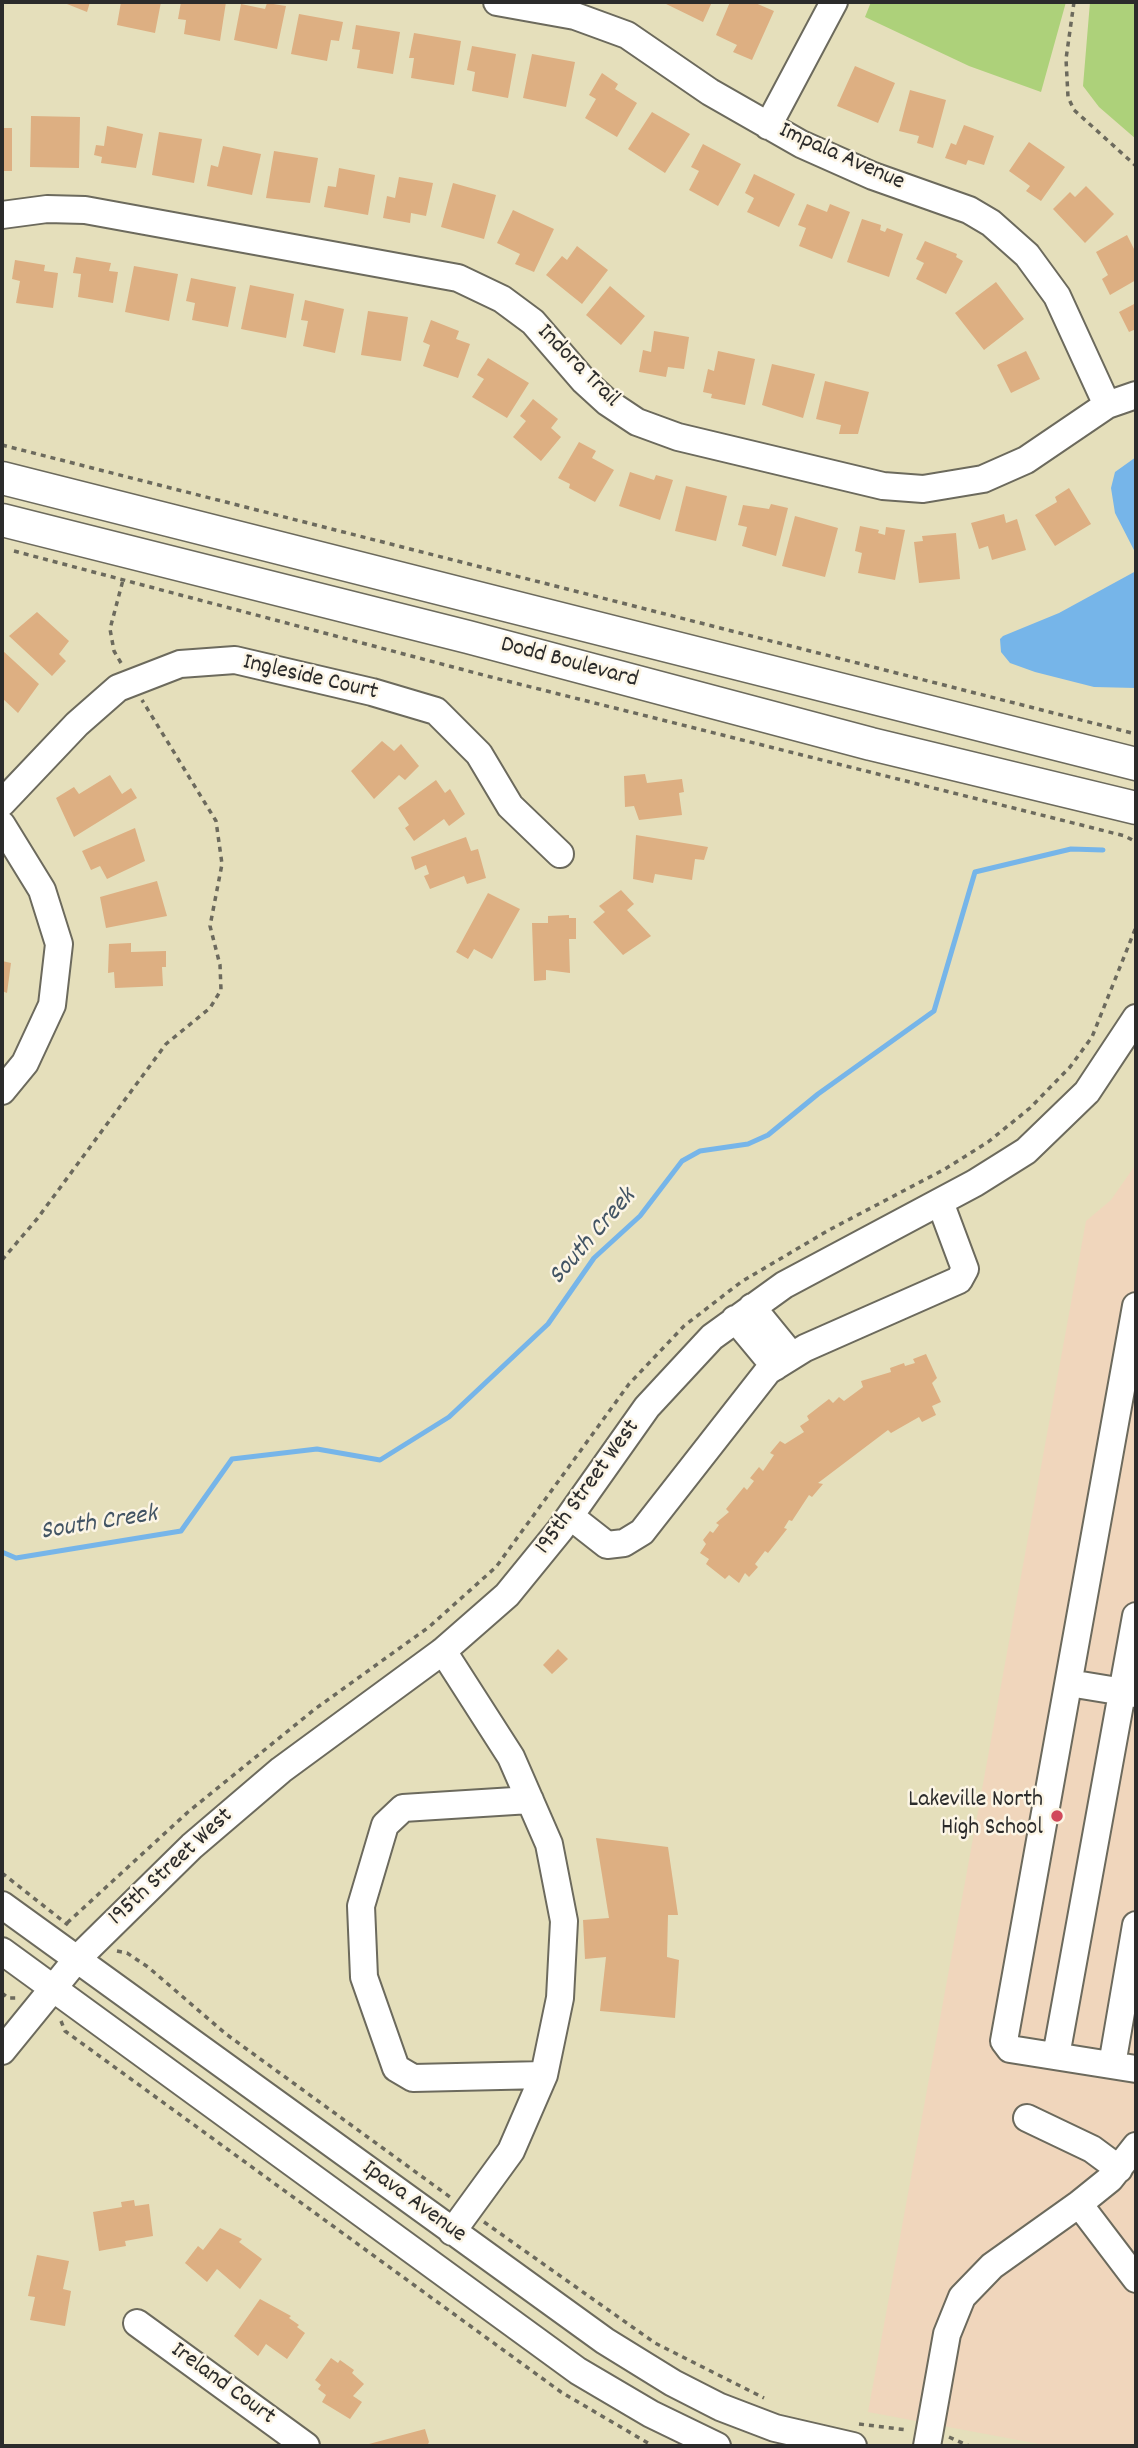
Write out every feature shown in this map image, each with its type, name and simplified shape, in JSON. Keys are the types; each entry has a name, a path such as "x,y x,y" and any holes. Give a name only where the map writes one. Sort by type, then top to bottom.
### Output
{"main road":[{"name":"Dodd Boulevard","path":"2,478 1136,764"},
{"name":"Dodd Boulevard","path":"2,520 468,637 871,744 1136,808"},
{"path":"871,744 899,737 1136,789"}],"street":[{"name":"Impala Avenue","path":"497,2 575,16 627,35 710,92 768,126 842,163 969,210 1010,238 1035,264 1057,296 1107,405"},
{"path":"768,126 834,2"},
{"name":"Indora Trail","path":"2,215 47,209 94,211 458,278 502,299 533,323 584,381 607,402 637,422 678,437 883,486 923,489 983,479 1026,460 1107,405 1136,395"},
{"name":"Ingleside Court","path":"2,803 77,724 117,688 180,664 234,660 372,692 436,711 479,754 510,806 560,854"},
{"path":"2,825 42,890 59,944 52,1005 24,1063 2,1091"},
{"name":"195th Street West","path":"2,2051 77,1959 158,1878 244,1801 443,1650 507,1595 570,1516 655,1398 687,1361 744,1313 809,1270 1009,1163 1040,1139 1128,1049 1136,1018"},
{"path":"570,1516 607,1545 624,1543 642,1532 768,1371 784,1361 960,1280 965,1269 940,1202"},
{"path":"1136,1306 1004,2041 1010,2049 1124,2067 1136,1925"},
{"path":"744,1313 784,1361"},
{"path":"1056,2056 1129,1693 1136,1616"},
{"path":"443,1650 511,1757 549,1844 564,1921 560,1997 544,2075 511,2151 452,2232"},
{"path":"1069,1683 1129,1693"},
{"path":"530,1800 403,1808 385,1825 361,1906 364,1977 396,2068 413,2078 544,2075"},
{"name":"Ipava Avenue","path":"2,1905 452,2232 606,2341 673,2384 720,2407 775,2428 853,2446"},
{"name":"Ipava Avenue","path":"2,1951 46,1996 579,2371 651,2414 717,2446"},
{"path":"1027,2118 1092,2149 1119,2169"},
{"path":"927,2446 947,2334 962,2297 992,2266 1079,2204 1119,2169 1136,2146"},
{"path":"1079,2204 1136,2279"},
{"name":"Ireland Court","path":"137,2323 306,2446"}],"path":[{"path":"1074,2 1066,59 1068,97 1074,110 1136,166"},
{"path":"2,445 1136,734"},
{"path":"2,547 487,676 1125,836 1136,842"},
{"path":"2,1260 37,1219 166,1044 210,1008 221,990 220,965 210,926 222,864 216,821 114,651 110,629 123,580"},
{"path":"2,1993 8,1998 46,1996 59,2015 65,2031 561,2392 653,2446"}],"shaded area":[{"name":"Lakeville North High School","path":"1136,1164 1136,2446 1050,2446 868,2412 1086,1221 1111,1200"}],"green space":[{"path":"871,2 1066,2 1041,92 969,66 865,17"},
{"path":"1090,2 1136,2 1136,139 1099,107 1083,86"}],"water":[{"path":"1136,457 1136,554 1115,513 1111,488 1115,472"},
{"path":"1136,571 1136,688 1094,687 1035,672 1010,663 1001,652 1000,639 1003,636 1059,613"}],"building":[{"path":"62,2 90,2 87,12"},
{"path":"121,2 161,2 155,33 117,25"},
{"path":"181,2 226,2 220,41 184,34 186,20 178,19"},
{"path":"662,2 712,2 703,22"},
{"path":"730,2 753,2 774,11 752,60 733,52 737,45 716,35"},
{"path":"267,3 286,6 277,49 234,40 241,4 265,9"},
{"path":"299,14 343,22 339,41 331,40 327,61 291,54"},
{"path":"356,25 400,32 393,74 357,68 360,50 352,49"},
{"path":"414,33 461,41 454,85 411,78 414,58 409,58"},
{"path":"472,46 516,54 508,98 472,91 475,72 467,70"},
{"path":"532,54 575,62 566,107 523,98"},
{"path":"855,66 895,83 878,123 837,106"},
{"path":"602,73 618,84 615,89 637,103 617,137 585,118 596,99 589,95"},
{"path":"910,90 946,100 933,148 917,143 919,136 899,131"},
{"path":"652,112 690,134 665,173 628,149"},
{"path":"31,116 80,117 79,168 30,167"},
{"path":"964,125 994,136 984,165 968,160 966,165 945,158 951,143 956,145"},
{"path":"107,126 143,134 136,168 101,163 102,157 94,155 96,145 104,146"},
{"path":"2,128 12,128 12,171 2,171"},
{"path":"159,132 202,139 194,183 152,175"},
{"path":"1029,142 1065,167 1041,201 1026,191 1030,186 1009,171"},
{"path":"703,144 741,164 718,206 689,190 699,171 691,167"},
{"path":"223,146 261,154 252,195 207,186 211,165 218,167"},
{"path":"274,151 318,158 310,203 266,198"},
{"path":"339,168 375,175 368,215 324,207 328,186 336,187"},
{"path":"754,174 795,194 779,227 747,212 754,198 745,193"},
{"path":"399,177 433,183 426,216 411,213 410,223 383,218 387,196 395,198"},
{"path":"453,183 496,195 484,239 441,227"},
{"path":"1086,186 1114,214 1085,243 1053,209 1070,192 1075,197"},
{"path":"807,204 827,212 830,204 850,212 832,259 799,246 806,228 798,225"},
{"path":"513,210 554,229 534,272 515,264 520,254 497,243"},
{"path":"862,219 881,225 880,230 885,232 887,228 903,234 889,277 847,262"},
{"path":"1127,235 1136,253 1136,280 1110,295 1102,279 1108,275 1096,252"},
{"path":"925,241 957,254 956,257 963,261 946,294 916,279 924,263 916,259"},
{"path":"577,246 608,270 582,304 546,275 562,256 567,260"},
{"path":"76,257 111,263 109,271 118,272 113,303 78,297 81,274 73,273"},
{"path":"15,260 45,265 44,271 58,273 53,308 16,303 20,281 12,279"},
{"path":"134,266 178,274 169,321 125,312"},
{"path":"191,278 236,287 228,327 192,320 195,303 186,301"},
{"path":"996,282 1024,319 984,350 955,313"},
{"path":"250,285 294,294 286,338 241,329"},
{"path":"610,286 645,316 621,345 586,315"},
{"path":"305,300 344,309 335,353 303,346 308,321 301,320"},
{"path":"1136,303 1136,329 1129,332 1119,312"},
{"path":"368,311 408,317 401,361 361,355"},
{"path":"431,320 459,331 456,339 470,344 458,378 423,366 430,345 423,342"},
{"path":"654,331 689,337 684,369 668,367 666,377 639,372 643,350 651,352"},
{"path":"718,351 755,359 745,405 711,398 712,394 703,392 708,369 714,371"},
{"path":"1026,351 1040,379 1011,393 997,365"},
{"path":"488,358 529,383 507,418 472,397 484,379 477,375"},
{"path":"772,364 815,374 803,418 762,405"},
{"path":"825,381 869,392 858,434 839,434 841,425 816,419"},
{"path":"533,399 558,419 551,428 561,437 541,461 513,437 526,421 520,416"},
{"path":"579,442 596,451 592,458 614,470 595,502 569,488 570,484 558,478"},
{"path":"630,472 654,480 656,475 673,480 660,520 619,506"},
{"path":"686,486 727,496 716,541 675,531"},
{"path":"1069,488 1091,524 1055,546 1035,515 1057,502 1055,497"},
{"path":"771,504 788,508 776,556 742,546 747,527 738,525 743,505 769,509"},
{"path":"1004,514 1006,523 1017,519 1026,550 992,560 988,546 979,549 971,523"},
{"path":"795,516 838,528 825,577 782,566"},
{"path":"860,526 879,530 878,533 885,535 886,527 905,530 895,580 858,573 862,553 855,551"},
{"path":"956,533 960,579 919,583 914,542 923,541 922,536"},
{"path":"37,612 69,641 59,654 66,661 52,676 9,636"},
{"path":"2,650 39,684 18,713 2,698"},
{"path":"382,741 394,751 401,744 419,766 405,780 399,775 374,799 351,771"},
{"path":"645,774 647,783 682,779 684,792 679,793 682,815 639,820 634,806 625,807 624,776"},
{"path":"110,775 122,794 131,788 137,798 74,837 56,798 74,787 79,794"},
{"path":"436,780 445,793 450,789 465,814 449,826 444,819 414,841 405,828 409,825 398,808"},
{"path":"135,828 145,861 107,879 100,866 91,870 82,851"},
{"path":"636,835 708,847 704,860 695,859 692,880 655,874 653,883 633,879"},
{"path":"466,837 471,851 478,849 486,878 467,884 464,876 430,889 424,876 429,874 426,865 415,870 411,857"},
{"path":"157,881 167,916 106,928 100,897"},
{"path":"621,890 634,904 627,910 651,936 623,955 593,922 605,912 599,906"},
{"path":"488,893 520,909 492,959 474,949 468,959 456,952"},
{"path":"569,915 569,918 576,918 576,939 569,939 570,973 546,970 546,980 534,981 532,923 548,923 548,916"},
{"path":"131,943 131,952 166,951 166,967 162,967 163,986 115,988 114,972 108,973 109,944"},
{"path":"2,961 11,963 7,993 2,991"},
{"path":"926,1354 937,1378 932,1383 941,1402 932,1406 936,1415 922,1422 919,1417 891,1433 888,1430 818,1483 823,1484 812,1497 809,1495 792,1521 789,1520 784,1528 787,1529 768,1553 765,1551 755,1564 758,1567 749,1577 745,1573 739,1583 729,1575 725,1579 706,1564 709,1559 700,1553 706,1544 703,1540 710,1531 713,1533 719,1525 716,1523 729,1512 726,1509 744,1487 747,1490 754,1481 750,1478 759,1467 763,1471 774,1455 770,1453 780,1441 785,1444 804,1432 800,1426 809,1420 807,1416 829,1399 833,1403 839,1397 844,1401 863,1387 861,1381 891,1372 890,1368 904,1363 905,1366 915,1363 913,1359"},
{"path":"558,1649 568,1659 552,1674 543,1665"},
{"path":"596,1838 668,1847 678,1915 668,1915 667,1957 679,1960 675,2018 600,2011 606,1957 585,1959 583,1920 609,1918"},
{"path":"134,2200 135,2206 149,2204 153,2236 125,2241 126,2246 99,2251 93,2212 122,2207 121,2202"},
{"path":"220,2228 242,2239 239,2242 262,2259 240,2289 217,2269 207,2282 185,2263 198,2246 203,2250"},
{"path":"37,2255 69,2261 63,2289 71,2291 65,2326 30,2320 35,2297 28,2296"},
{"path":"260,2299 291,2316 289,2318 305,2333 287,2359 266,2344 258,2356 234,2336"},
{"path":"331,2358 338,2363 340,2360 354,2370 352,2373 364,2384 353,2396 362,2402 350,2419 322,2402 326,2395 318,2389 321,2385 315,2380"},
{"path":"425,2429 429,2442 427,2446 369,2444"}],"waterway":[{"name":"South Creek","path":"2,1552 16,1558 181,1531 232,1459 317,1449 380,1460 449,1417 548,1324 594,1258 640,1216 682,1161 700,1151 748,1144 768,1135 818,1094 934,1011 975,872 1071,849 1103,850"}],"place":[{"name":"Lakeville North High School","path":"1057,1816"}]}
